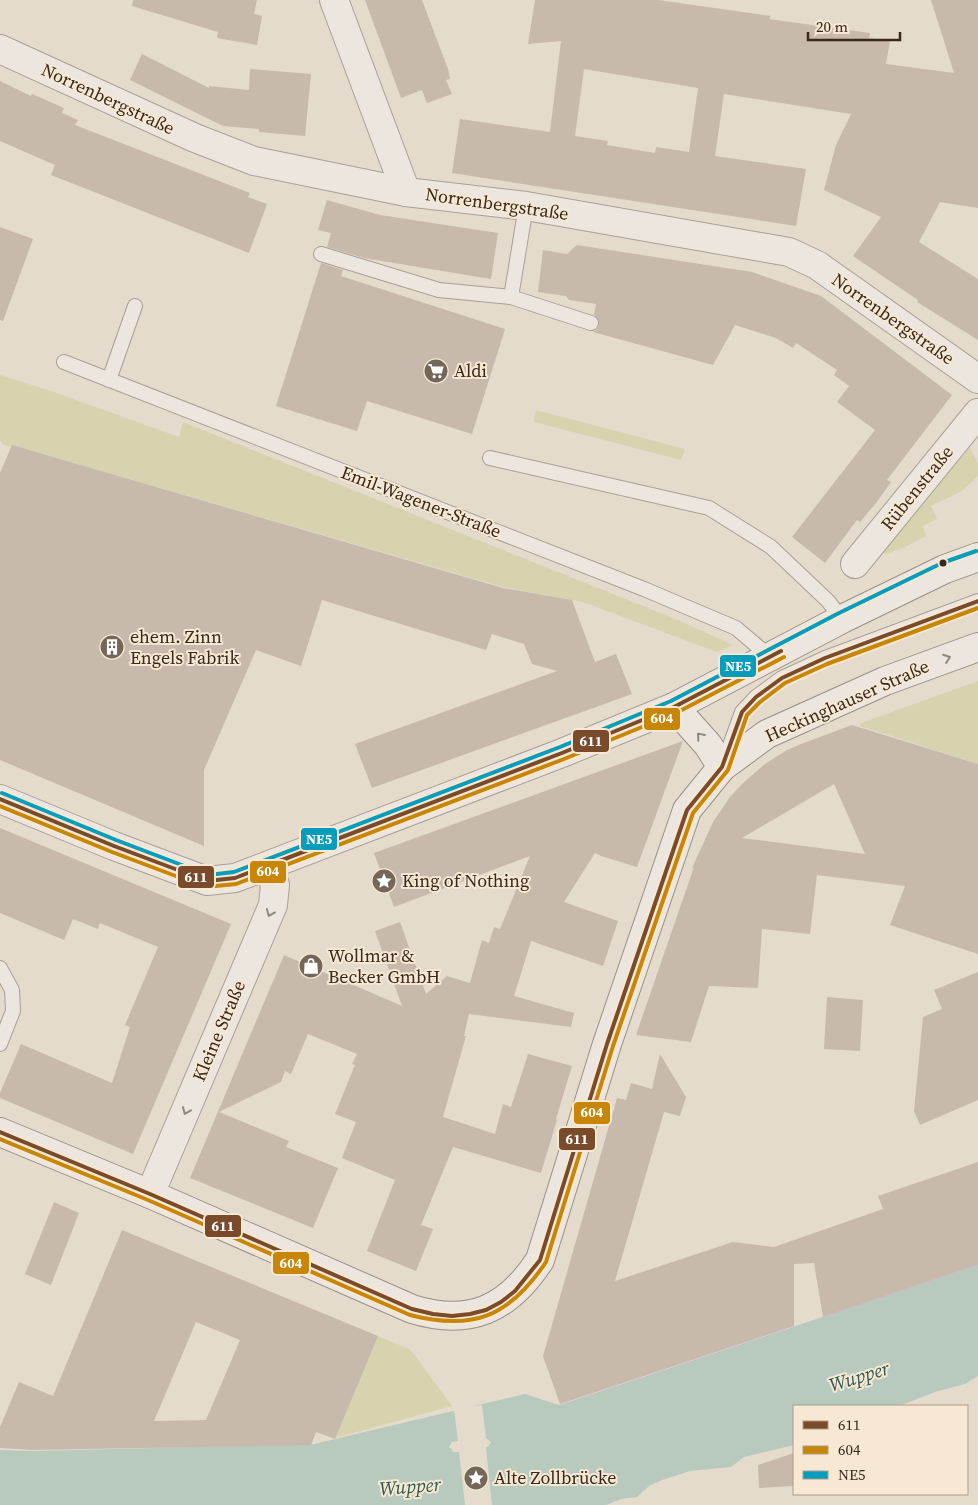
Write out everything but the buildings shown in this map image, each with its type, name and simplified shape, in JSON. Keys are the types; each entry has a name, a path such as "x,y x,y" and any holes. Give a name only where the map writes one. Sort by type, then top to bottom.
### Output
{"street":[{"path":"334,0 406,192"},
{"name":"Norrenbergstraße","path":"0,49 195,138 254,161 406,192 526,206 789,252 817,265 978,379"},
{"name":"Rübenstraße","path":"855,564 978,413"},
{"path":"0,798 114,846 207,881 235,878 562,753 674,707 842,619 945,569 978,558"},
{"name":"Heckinghauser Straße","path":"0,1132 150,1194 403,1305 428,1314 447,1316 485,1311 498,1305 512,1294 540,1260 607,1044 687,810 722,767 767,734 885,681 978,647"},
{"path":"674,707 708,745 722,767"},
{"name":"Kleine Straße","path":"150,1194 273,905 275,885 268,866"}],"lane":[{"path":"511,297 526,206"},
{"path":"322,254 439,290 511,297 592,323"},
{"path":"109,380 135,306"},
{"name":"Emil-Wagener-Straße","path":"64,362 681,604 736,628 770,657"},
{"path":"490,458 710,508 771,547 828,601 842,619"},
{"path":"722,767 742,712 756,697 782,678 825,658 978,601"},
{"path":"0,968 12,990 13,1011 0,1044"}],"shaded area":[{"path":"0,375 51,391 179,437 183,422 678,620 733,645 717,652 583,602 503,587 29,450 3,445 0,440"},
{"path":"536,410 685,449 681,460 534,422"},
{"path":"969,446 978,463 978,476 962,491 931,506 937,519 923,526 926,536 903,548 886,554 881,551"},
{"path":"978,681 978,764 860,726 861,723"},
{"path":"377,1336 410,1349 452,1406 335,1438"}],"water":[{"name":"Wupper","path":"978,1265 978,1376 965,1384 935,1392 902,1405 793,1405 793,1445 744,1457 731,1467 690,1471 649,1486 637,1497 621,1499 606,1505 0,1505 0,1450 33,1451 314,1444 525,1394 559,1405"}],"pier":[{"name":"Alte Zollbrücke","path":"482,1405 486,1438 491,1442 486,1447 492,1505 465,1505 459,1452 454,1452 449,1447 452,1442 458,1441 454,1409"}],"transit line":[{"name":"NE5","path":"2,793 116,840 208,875 234,872 560,747 671,701 839,613 942,563 976,551"},
{"name":"611","path":"0,1132 150,1194 412,1309 452,1316 486,1310 501,1302 515,1291 540,1260 607,1044 687,810 722,767 742,712 756,697 782,678 825,658 978,601"},
{"name":"604","path":"0,1139 148,1200 410,1315 432,1320 471,1320 488,1315 503,1307 518,1296 546,1262 613,1046 693,813 728,770 747,715 760,702 785,683 827,664 978,608"},
{"name":"611","path":"0,799 114,846 207,881 235,878 562,753 674,707 781,651"},
{"name":"604","path":"0,806 112,852 205,887 236,884 564,759 676,713 784,657"}],"place":[{"name":"Aldi","path":"436,371"},
{"name":"ehem. Zinn Engels Fabrik","path":"112,647"},
{"name":"King of Nothing","path":"384,881"},
{"name":"Wollmar & Becker GmbH","path":"311,966"},
{"name":"Alte Zollbrücke","path":"476,1478"}]}
